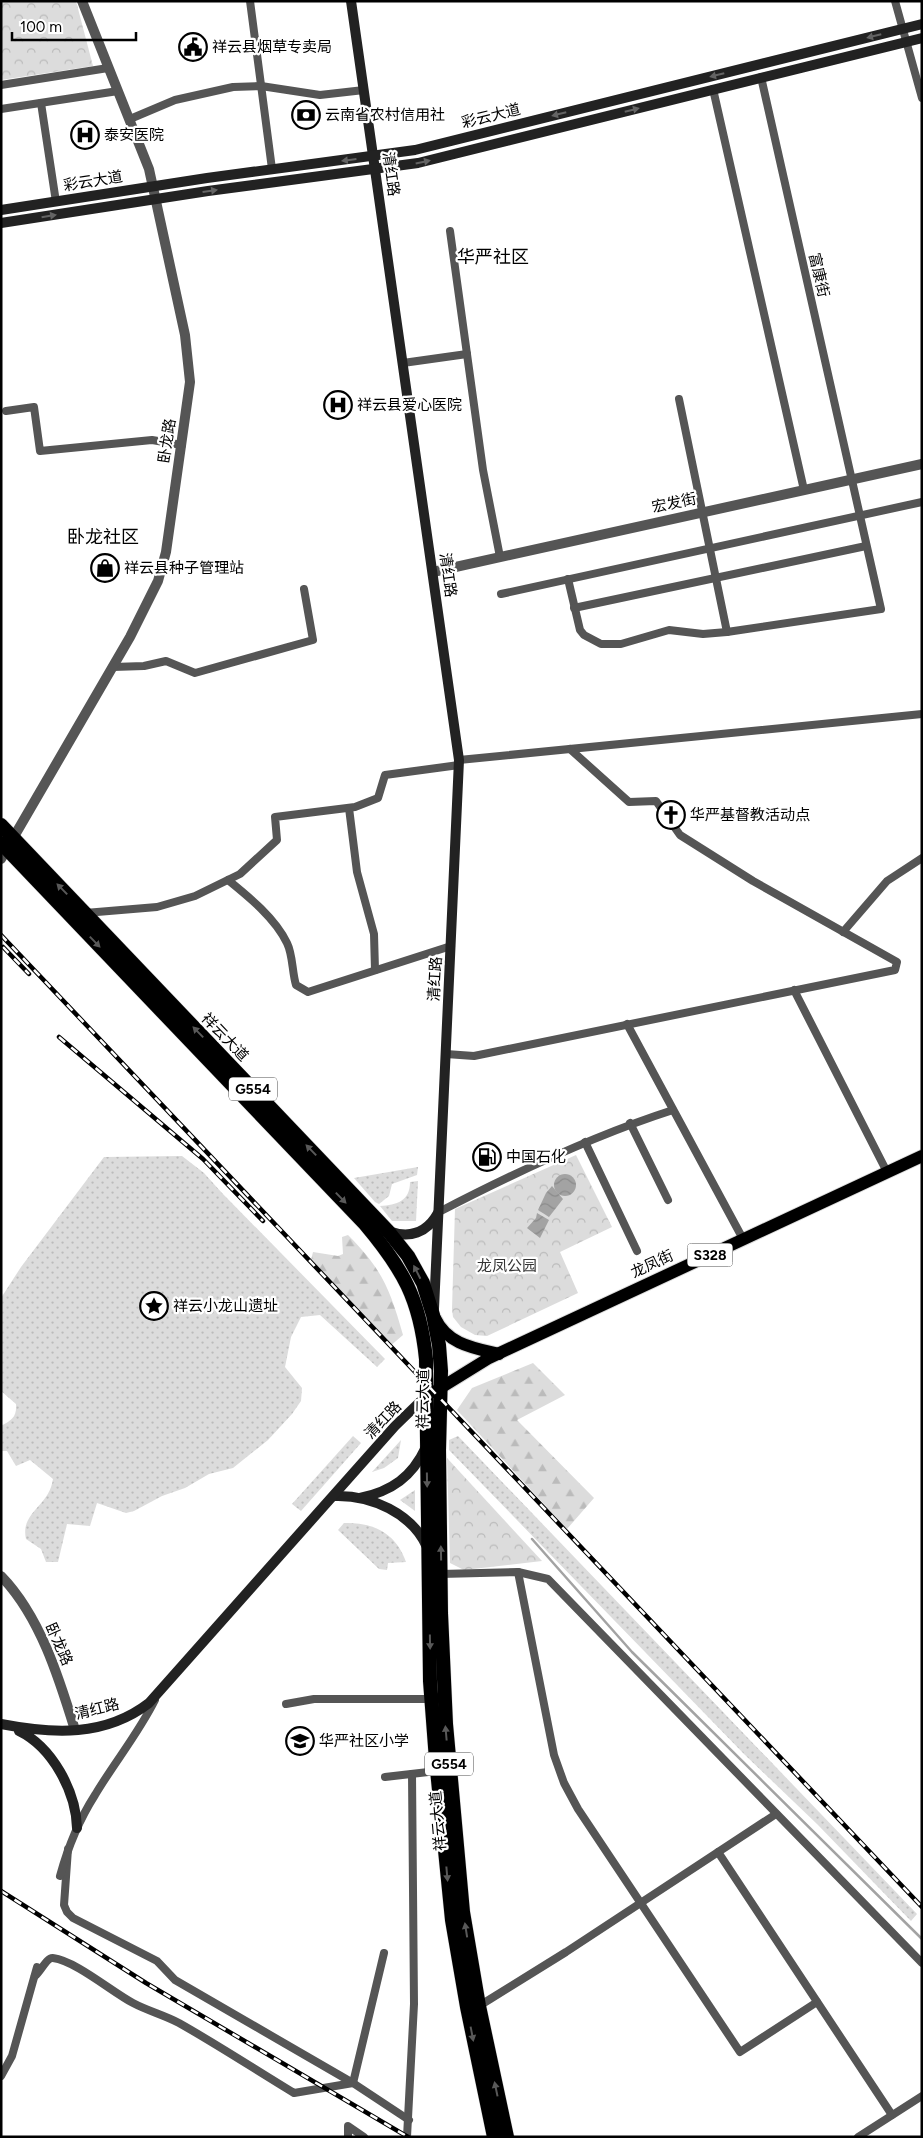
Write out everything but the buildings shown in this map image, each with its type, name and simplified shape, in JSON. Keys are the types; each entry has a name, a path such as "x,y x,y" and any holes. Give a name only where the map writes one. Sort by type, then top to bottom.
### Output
{"highway":[{"name":"祥云大道","path":"1,825 6,847 358,1217 391,1254 410,1288 421,1324 426,1359 431,1699 452,1920 507,2137"},
{"name":"祥云大道","path":"6,847 85,914 388,1231 412,1262 423,1283 433,1315 439,1345 441,1387 439,1450 441,1574 444,1696 448,1751 473,2006 494,2137"}],"main road":[{"name":"清红路","path":"1,1724 45,1732 75,1730 104,1726 124,1719 141,1710 156,1697 395,1426 428,1396 439,1212 459,763 351,1"},
{"name":"彩云大道","path":"1,210 272,169 373,157 437,145 922,24"},
{"name":"彩云大道","path":"1,223 157,199 375,170 440,158 922,38"},
{"name":"龙凤街","path":"428,1396 499,1354 922,1156"},
{"path":"388,1231 407,1235 420,1232 430,1226 439,1212"},
{"path":"433,1315 442,1330 456,1341 473,1348 499,1354"},
{"path":"360,1498 386,1490 404,1480 415,1468 426,1446"},
{"path":"335,1496 360,1498 385,1507 407,1520 421,1535 428,1554"},
{"path":"1,1724 27,1735 47,1752 71,1795 77,1828"}],"street":[{"name":"卧龙路","path":"6,847 113,667 150,599 163,566 190,382 188,352 154,186 130,119 82,1"},
{"path":"250,1 272,169"},
{"path":"896,1 922,98"},
{"path":"1,84 108,68"},
{"name":"富康街","path":"726,632 881,609 760,78"},
{"path":"130,119 162,104 197,93 233,87 261,86 320,95 364,90"},
{"path":"713,90 804,490"},
{"path":"1,109 118,91"},
{"path":"41,103 56,202"},
{"path":"450,231 483,470 500,557"},
{"path":"403,363 467,354"},
{"path":"568,579 578,624 584,635 606,646 633,642 669,630 703,634 726,632 679,399"},
{"path":"6,411 34,407 40,451 152,440 182,445"},
{"name":"宏发街","path":"433,572 922,464"},
{"path":"501,594 922,502"},
{"path":"574,608 866,546"},
{"path":"113,667 144,666 166,662 195,673 313,640 304,588"},
{"path":"85,914 157,907 195,896 240,874 277,840 275,817 349,808 378,798 384,775 459,763 570,749 921,715"},
{"path":"446,1054 474,1056 895,970 898,962 754,881 680,835 656,802 629,802 570,749"},
{"path":"349,808 357,872 374,934 375,970"},
{"path":"843,932 887,880 922,858"},
{"path":"228,880 250,899 275,926 287,943 296,985 308,992 451,946"},
{"path":"794,990 887,1172"},
{"path":"626,1024 743,1240"},
{"path":"439,1212 585,1142 630,1123 673,1110"},
{"path":"630,1123 668,1200"},
{"path":"585,1142 637,1251"},
{"path":"441,1574 518,1572 548,1579 922,1963"},
{"path":"518,1572 554,1754 564,1783 578,1809 740,2052 817,2002"},
{"name":"卧龙路","path":"1,1576 18,1596 37,1630 56,1675 75,1730"},
{"path":"60,1876 68,1849 94,1795 139,1730 156,1697"},
{"path":"286,1704 314,1699 431,1699"},
{"path":"385,1777 437,1771"},
{"path":"407,2137 414,2004 412,1774"},
{"path":"473,2006 641,1903 776,1814"},
{"path":"68,1849 64,1905 67,1912 73,1918 157,1961 175,1980 353,2083 409,2120"},
{"path":"718,1852 892,2115"},
{"path":"353,2083 384,1953"},
{"path":"35,1976 43,1969 45,1962 49,1958 54,1958 79,1969 134,2004 178,2022 294,2093 353,2083"},
{"path":"1,2076 12,2056 36,1967"},
{"path":"858,2137 922,2096"},
{"path":"348,2137 348,2126 364,2137"}],"green space":[{"path":"1,1 76,1 93,66 1,80"},
{"name":"龙凤公园","path":"576,1155 612,1227 560,1252 578,1293 487,1336 475,1335 461,1327 453,1317 452,1309 455,1209"},
{"path":"182,1156 204,1173 385,1359 377,1367 320,1315 301,1317 291,1337 285,1367 302,1388 301,1401 292,1414 268,1440 233,1468 209,1474 185,1488 162,1496 134,1511 126,1513 97,1503 90,1526 67,1524 58,1562 46,1562 41,1549 26,1539 25,1530 27,1522 50,1489 53,1479 30,1460 16,1466 7,1451 1,1451 1,1426 13,1418 16,1412 16,1404 1,1391 1,1298 21,1267 104,1157"},
{"path":"418,1167 417,1175 392,1184 389,1196 379,1204 354,1178"},
{"path":"418,1181 416,1221 392,1221 380,1206 401,1201 408,1194 410,1182"},
{"path":"348,1235 377,1269 394,1305 403,1335 389,1347 310,1264 313,1252 338,1256 343,1254 342,1237"},
{"path":"533,1363 565,1395 517,1420 594,1498 567,1529 457,1410 472,1388"},
{"path":"353,1436 361,1443 301,1511 292,1504"},
{"path":"458,1436 917,1914 911,1921 817,1824 744,1754 449,1450 449,1440"},
{"path":"401,1440 398,1458 384,1468 372,1472"},
{"path":"447,1458 542,1561 464,1570 450,1563"},
{"path":"415,1490 415,1511 400,1500"},
{"path":"344,1523 365,1525 382,1531 396,1544 406,1562 388,1563 387,1570 379,1569 338,1530"}],"water":[{"path":"565,1174 573,1177 576,1185 573,1193 565,1196 557,1193 554,1185 557,1177"},
{"path":"552,1186 563,1199 549,1217 538,1210 546,1193"},
{"path":"537,1213 549,1220 540,1238 527,1228 536,1218"}],"waterway":[{"path":"532,1539 632,1652 922,1939"}],"railway":[{"path":"1,935 922,1907"},
{"path":"3,947 29,974"},
{"path":"59,1037 203,1159 263,1221"},
{"path":"1,1891 146,1983 408,2137"}],"place":[{"name":"祥云县烟草专卖局","path":"193,47"},
{"name":"云南省农村信用社","path":"306,115"},
{"name":"泰安医院","path":"85,135"},
{"name":"祥云县爱心医院","path":"338,405"},
{"name":"祥云县种子管理站","path":"105,568"},
{"name":"华严基督教活动点","path":"671,815"},
{"name":"中国石化","path":"487,1157"},
{"name":"祥云小龙山遗址","path":"154,1306"},
{"name":"华严社区小学","path":"300,1741"}],"district":[{"name":"华严社区","path":"493,257"},
{"name":"卧龙社区","path":"103,537"}]}
